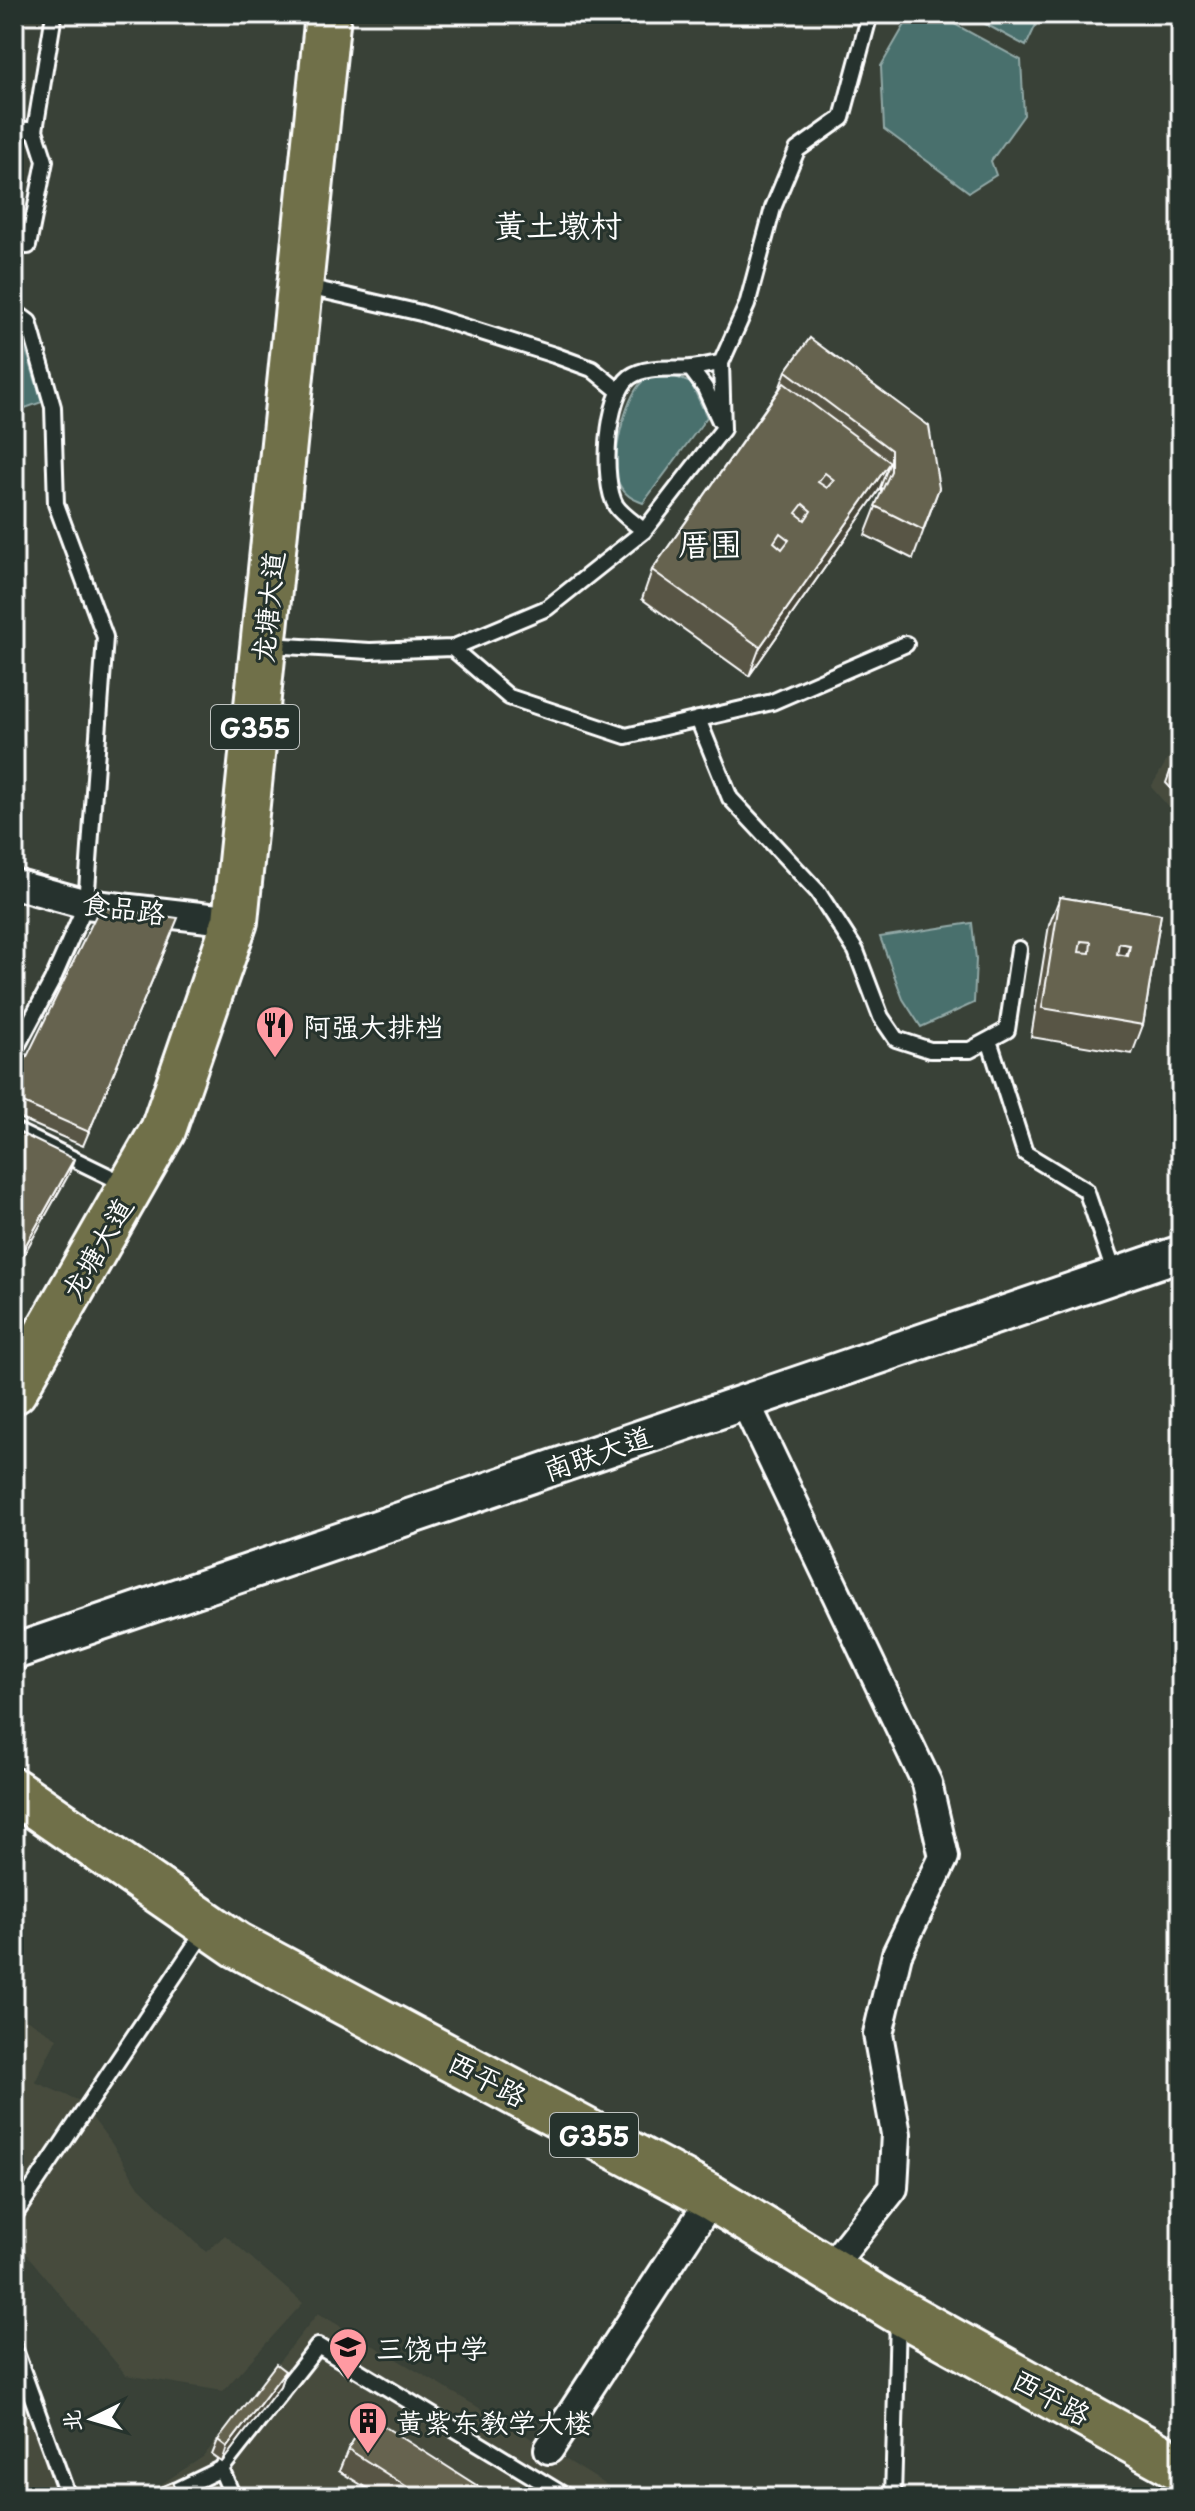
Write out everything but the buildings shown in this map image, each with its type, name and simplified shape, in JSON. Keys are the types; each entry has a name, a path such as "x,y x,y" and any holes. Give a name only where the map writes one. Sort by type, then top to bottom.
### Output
{"highway":[{"name":"龙塘大道","path":"15,1379 126,1185 153,1126 228,920 320,15"},
{"name":"西平路","path":"14,1791 237,1945 712,2198 898,2311 1181,2468"}],"street":[{"name":"食品路","path":"14,884 86,904 228,920"},
{"name":"南联大道","path":"14,1652 1181,1253"},
{"path":"745,1402 927,1783 944,1857 897,1954 878,2034 896,2134 893,2188 829,2269"},
{"path":"549,2449 712,2198"}],"lane":[{"path":"14,246 28,246 45,161 35,130 54,14"},
{"path":"256,644 370,651 452,648 547,608 644,531 723,429 721,363 747,305 773,208 797,150 842,118 870,14"},
{"path":"14,130 35,130"},
{"path":"294,283 421,313 554,355 592,369 619,391"},
{"path":"14,311 29,322 53,407 56,504 105,637 86,904 52,981 14,1052"},
{"path":"644,531 617,507 610,490 608,441 619,391 631,377 646,371 721,363"},
{"path":"690,368 705,388 723,429"},
{"path":"452,648 509,697 626,736 772,702 906,644"},
{"path":"698,719 730,798 818,892 856,951 881,1017 896,1039 930,1050 970,1050 1007,1030 1019,949"},
{"path":"989,1040 1025,1153 1086,1190 1115,1276"},
{"path":"14,1130 126,1185"},
{"path":"14,2216 208,1925"},
{"path":"893,2497 898,2311"},
{"path":"163,2497 221,2469 318,2346 567,2497"},
{"path":"14,2347 68,2497"},
{"path":"532,2475 549,2449"},
{"path":"221,2469 233,2497"}],"shaded area":[{"path":"1181,737 1181,821 1151,787"},
{"path":"16,2013 57,2038 35,2082 80,2101 139,2187 206,2252 225,2235 303,2303 223,2391 126,2375 14,2239"},
{"name":"三饶中学","path":"318,2313 626,2497 141,2497 203,2457"},
{"path":"14,2352 64,2497 14,2497"}],"water":[{"path":"911,14 936,14 1021,60 1024,115 991,161 996,175 969,192 884,129 881,66"},
{"path":"967,14 1041,14 1026,46"},
{"path":"14,326 23,339 42,402 14,412"},
{"path":"673,376 691,383 707,417 643,503 629,496 619,484 616,462 620,431 630,401 642,382 653,377"},
{"path":"972,923 976,959 974,1003 921,1027 903,999 880,937"}],"place":[{"name":"阿强大排档","path":"275,1059"},
{"name":"三饶中学","path":"348,2381"},
{"name":"黄紫东教学大楼","path":"368,2455"}],"district":[{"name":"黄土墩村","path":"558,224"},
{"name":"厝围","path":"710,543"}]}
